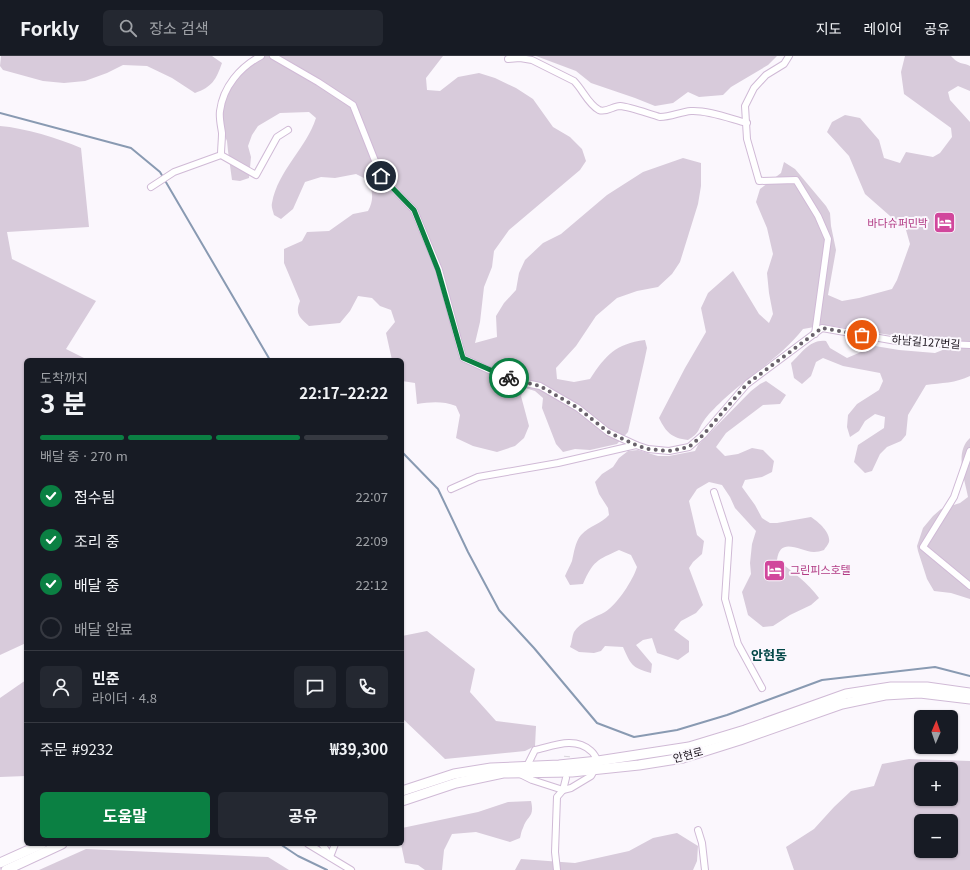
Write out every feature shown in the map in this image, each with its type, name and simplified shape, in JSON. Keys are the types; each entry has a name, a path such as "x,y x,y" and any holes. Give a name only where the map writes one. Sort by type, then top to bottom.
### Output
{"street":[{"path":"221,155 222,133 219,113 223,98 230,84 249,62 261,56"},
{"name":"하남길127번길","path":"273,56 318,82 353,105 381,176 414,210 438,270 463,358 511,380 540,386 578,408 608,432 636,445 648,449 669,451 689,447 703,435 747,384 822,328 902,342 970,345"},
{"path":"789,56 784,64 766,75 754,88 745,106 747,139 759,181 796,180 818,216 828,239 814,334"},
{"path":"508,59 520,58 532,60 574,81 580,86 593,105 600,111 619,106 660,118 692,111 706,112 747,123"},
{"path":"150,187 174,172 221,155 256,175 277,137 288,130"},
{"path":"451,488 478,477 558,463 636,445"},
{"path":"970,451 954,497 923,547 970,586"},
{"path":"714,492 729,538 725,599 738,644 762,688"},
{"name":"안현로","path":"404,800 456,783 503,773 572,772 596,765 689,747 745,730 846,694 891,687 927,687 970,693"},
{"name":"안현로","path":"404,790 454,774 491,768 528,766 639,765 683,758 740,740 842,704 885,695 920,693 970,699"},
{"path":"517,773 532,780 563,790 572,788 591,776 596,765 592,751 579,744 570,742 535,750 528,766"},
{"path":"557,870 555,852 558,798 563,790 566,778"},
{"path":"698,830 702,843 706,870"},
{"path":"0,863 38,846"},
{"path":"6,870 58,846"},
{"path":"311,846 351,870"},
{"path":"323,846 330,857"},
{"path":"330,857 334,846"}],"shaded area":[{"path":"1,56 212,56 222,63 213,82 206,88 195,93 172,78 147,66 123,65 85,81 64,83 43,81 3,70 0,66"},
{"path":"258,56 443,56 426,78 427,90 440,91 458,77 479,73 495,78 516,88 533,99 553,127 570,137 582,149 586,161 580,170 509,230 494,251 492,267 484,287 480,322 475,343 497,337 496,316 504,303 516,290 519,273 525,260 543,243 561,234 607,195 643,172 683,158 701,163 701,186 698,204 680,262 672,274 658,287 637,291 617,298 596,316 576,346 556,368 557,379 574,382 590,379 601,363 612,352 626,344 645,340 647,348 628,432 617,444 590,450 575,449 563,452 556,444 542,408 543,398 535,391 525,388 521,396 529,426 524,438 515,446 497,452 473,446 456,438 460,415 456,406 437,402 417,404 415,383 404,381 404,358 392,358 386,333 395,322 391,310 380,306 372,298 358,296 350,311 340,323 309,326 298,312 300,301 284,263 284,249 302,241 307,232 329,231 353,214 368,211 372,200 371,188 368,180 356,174 335,178 321,177 305,182 293,209 281,219 274,215 272,204 275,191 286,170 306,140 316,118 309,112 280,113 258,126 252,135 248,146 251,157 249,178 240,181 232,180 227,141 216,117 219,106 228,89"},
{"path":"536,56 777,56 768,65 731,87 723,95 699,97 688,92 673,103 655,106 591,83 576,71"},
{"path":"905,56 951,56 958,62 970,66 970,91 958,86 948,92 950,100 970,122 970,376 954,381 926,385 908,415 906,435 901,441 887,447 880,454 872,471 865,473 854,462 858,445 884,428 885,417 875,414 865,421 859,431 850,437 847,427 848,415 857,404 879,390 883,381 880,373 843,366 823,358 816,362 811,376 802,384 794,378 791,363 811,344 820,341 826,341 830,348 847,358 875,346 935,353 950,347 949,339 922,340 826,325 803,329 765,366 734,390 717,406 705,419 695,435 688,440 673,436 667,431 659,418 706,332 701,308 708,293 733,271 759,314 769,323 773,314 767,273 773,254 767,228 756,202 760,189 781,173 784,162 795,169 826,206 830,213 836,250 828,295 842,301 892,289 897,280 910,244 906,230 865,194 849,156 827,132 832,122 845,115 860,118 879,140 884,158 900,163 906,152 933,157 940,153 952,137 951,128 904,94 901,72"},
{"path":"0,126 41,134 81,148 89,227 7,232 12,259 96,301 66,349 84,358 24,358 24,644 0,655"},
{"path":"766,381 786,395 780,404 763,405 726,433 716,447 725,456 738,454 752,448 763,450 774,461 772,472 762,477 745,480 742,487 762,518 770,523 777,523 811,517 826,531 829,542 824,550 814,552 786,547 782,548 777,560 805,582 819,598 811,605 790,615 773,626 763,627 748,615 742,592 751,574 750,563 752,544 756,531 735,508 722,485 709,482 697,489 689,501 697,535 704,541 702,554 689,568 703,605 696,613 681,621 674,630 689,641 689,652 678,660 657,653 652,638 643,640 636,645 652,664 651,673 635,667 630,662 623,647 605,646 601,651 594,653 579,652 570,647 573,634 577,628 610,609 628,585 637,567 631,555 619,550 596,562 583,584 570,585 565,576 572,561 577,541 581,535 603,521 609,515 608,508 599,494 595,482 602,474 613,467 619,458 628,451 638,450 658,456 669,456 695,451 698,445 751,391"},
{"path":"970,438 970,599 951,593 934,591 927,579 917,546 923,528 933,516 941,509 960,503 968,497 963,475 962,458 965,444"},
{"path":"427,631 475,669 470,692 496,721 536,726 535,746 525,751 445,759 404,720 404,636"},
{"path":"24,681 24,776 0,777 0,698"},
{"path":"909,759 970,761 970,870 794,870 786,847 814,829 851,791 874,786 882,764"},
{"path":"531,801 532,811 522,830 520,838 510,842 476,832 452,834 444,850 442,870 425,870 418,865 405,863 401,846 404,846 404,828 478,812 508,802"},
{"path":"677,833 698,846 697,861 693,870 515,870 521,859 575,863 629,851 653,838"},
{"path":"86,849 268,857 289,870 39,870"}],"waterway":[{"path":"0,113 131,148 160,172 269,358"},
{"path":"404,454 438,489 468,552 499,610 534,648 597,723 634,737 677,730 727,715 822,680 935,667 970,676"},
{"path":"283,846 298,856 327,870"}],"tunnel":[{"path":"566,766 567,756"}],"way so far":[{"path":"509,378 511,380 540,386 578,408 608,432 636,445 648,449 669,451 689,447 703,435 747,384 822,328 862,335"}],"place":[{"name":"바다슈퍼민박","path":"944,223"},
{"name":"그린피스호텔","path":"775,570"}],"district":[{"name":"안현동","path":"769,655"}],"route":[{"path":"381,176 414,210 438,270 463,358 509,378"}]}
